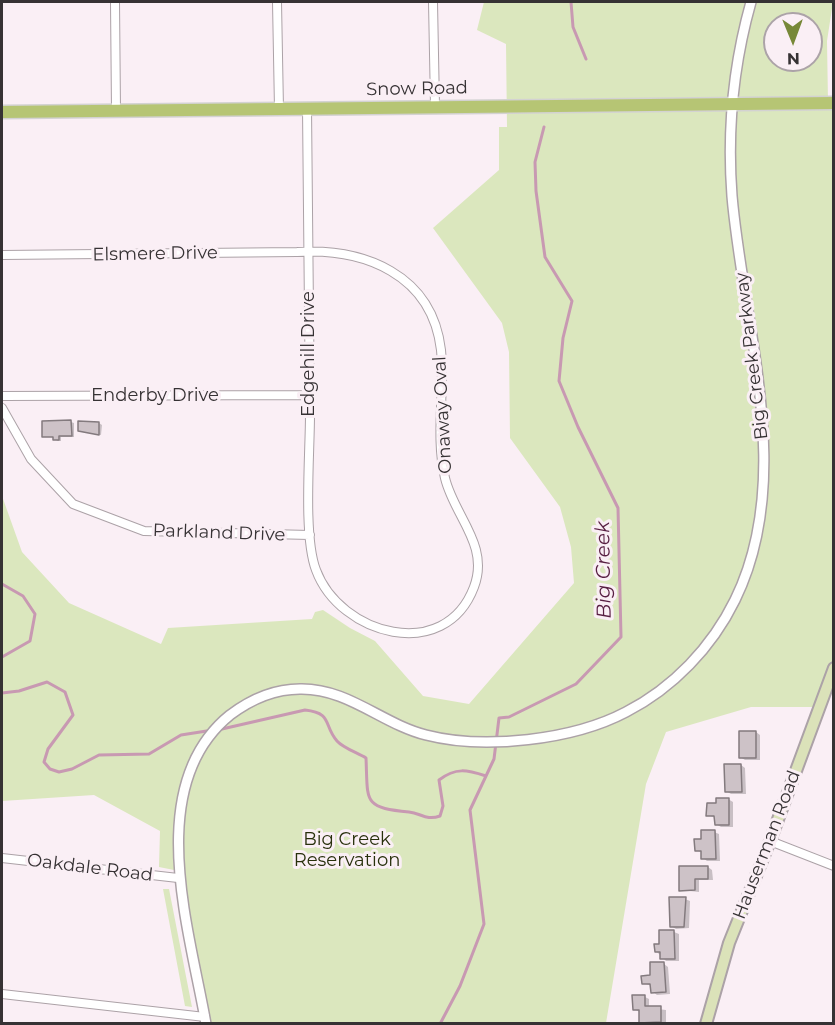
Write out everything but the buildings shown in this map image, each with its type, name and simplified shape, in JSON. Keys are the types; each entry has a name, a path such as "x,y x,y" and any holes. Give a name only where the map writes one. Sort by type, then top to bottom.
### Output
{"main road":[{"name":"Snow Road","path":"2,112 834,103"},
{"name":"Hauserman Road","path":"706,1023 729,943 770,841 834,668"}],"street":[{"path":"115,2 116,110"},
{"path":"277,2 279,109"},
{"path":"434,2 435,106"},
{"name":"Big Creek Parkway","path":"205,1020 178,878 183,796 203,744 221,723 262,696 299,688 346,698 400,726 427,735 473,742 518,742 554,735 624,714 681,674 712,638 735,599 750,560 763,485 762,408 732,195 731,103 738,57 751,2"},
{"name":"Edgehill Drive","path":"307,108 310,535 315,570 331,595"},
{"name":"Elsmere Drive","path":"2,255 308,252"},
{"name":"Onaway Oval","path":"308,252 346,254 374,261 401,278 428,310 440,348 441,453 445,477 450,496 473,537 478,557 474,588 459,615 427,632 401,634 372,626 347,610 331,595"},
{"name":"Enderby Drive","path":"2,396 309,395"},
{"name":"Parkland Drive","path":"2,408 31,459 73,504 144,531 310,535"},
{"path":"770,841 834,866"},
{"name":"Oakdale Road","path":"2,858 178,878"},
{"path":"2,994 205,1020"}],"green space":[{"name":"Big Creek Reservation","path":"484,2 833,2 827,41 828,102 834,102 833,670 819,707 751,707 666,732 646,784 606,1023 204,1023 174,870 159,867 160,831 94,795 2,801 2,496 22,552 69,603 161,644 168,628 312,619 315,612 323,610 375,641 423,696 469,704 574,583 571,547 560,507 510,438 509,352 502,323 433,228 499,170 499,127 507,127 506,44 477,30"},
{"path":"163,889 169,889 192,1007 185,1006"}],"waterway":[{"name":"Big Creek","path":"571,2 573,27 586,59"},
{"name":"Big Creek","path":"440,1024 460,986 484,924 470,810 494,759 499,718 509,717 576,684 621,637 618,508 578,427 559,381 563,338 572,301 545,257 536,191 535,162 544,127"},
{"path":"2,584 23,596 35,614 30,641 2,657"},
{"path":"2,693 19,691 47,682 65,692 73,715 48,749 44,762 50,769 59,772 72,769 99,755 149,754 181,735 213,730"},
{"path":"222,729 305,710 320,714 340,744 366,758 368,793 375,804 383,808 427,817 440,816 443,806 439,780 456,771 473,772 486,776"}]}
